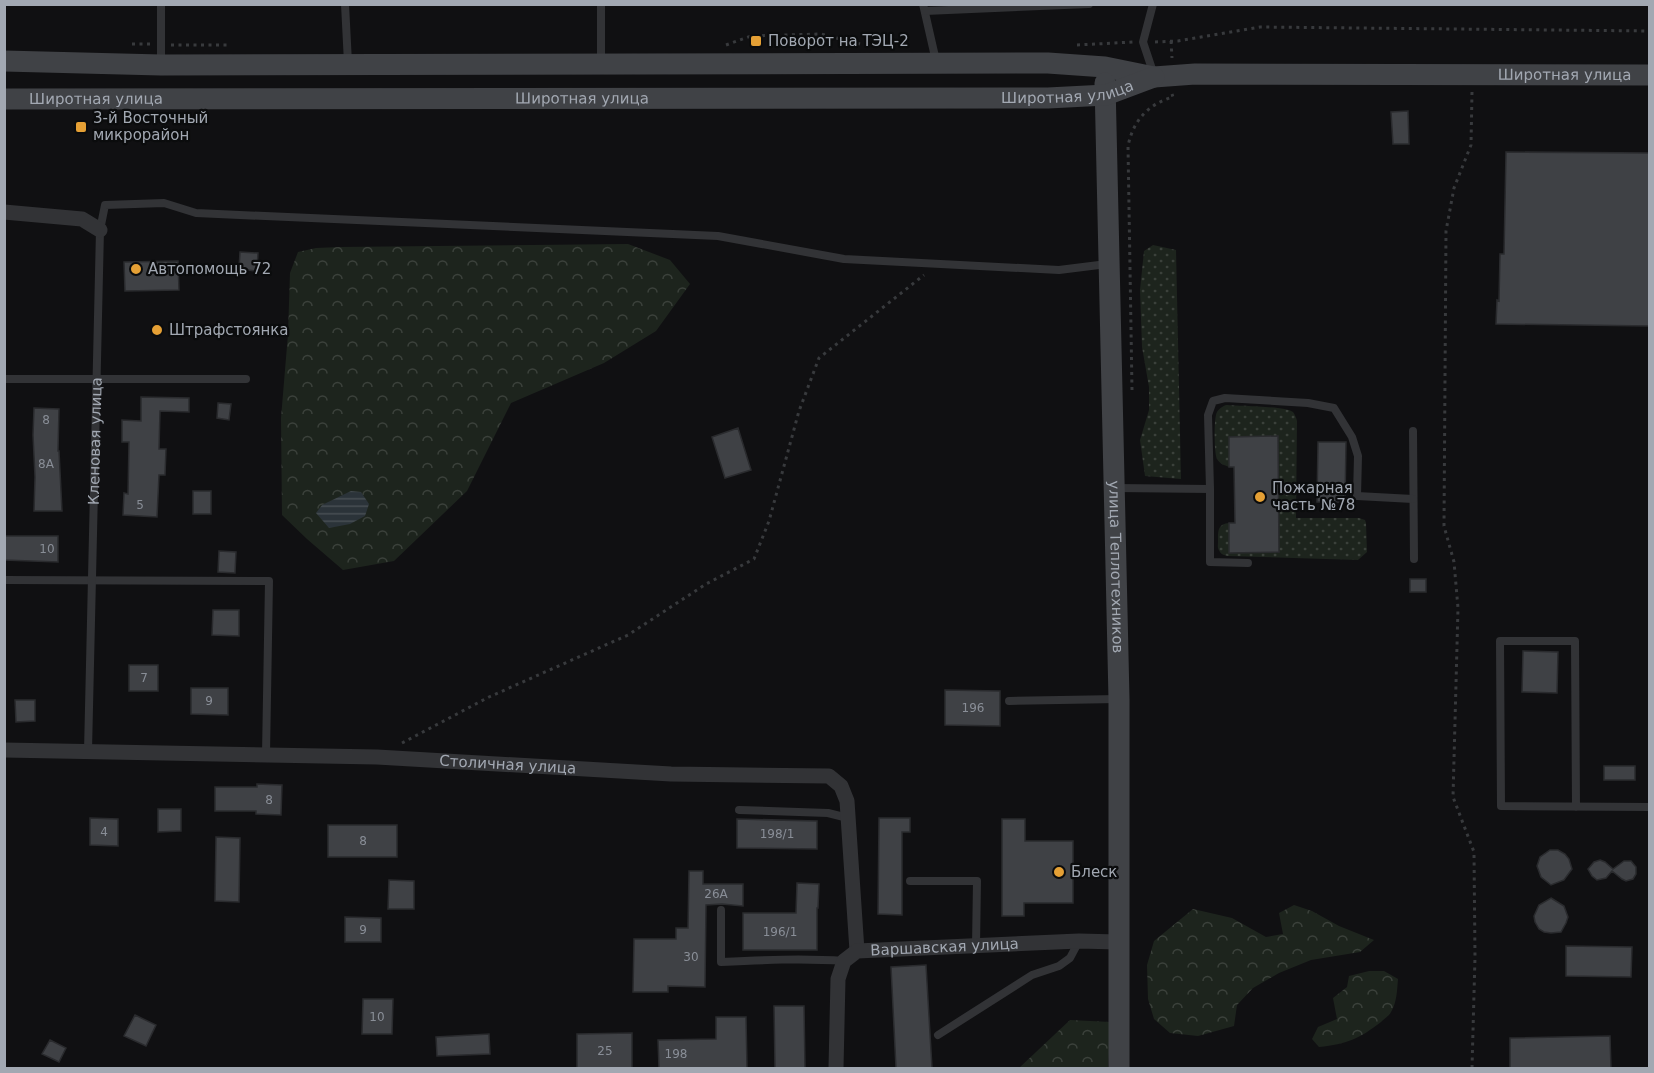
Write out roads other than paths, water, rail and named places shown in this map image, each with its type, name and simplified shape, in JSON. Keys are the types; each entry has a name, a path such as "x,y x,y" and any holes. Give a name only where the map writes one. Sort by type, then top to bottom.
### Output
{"main road":[{"name":"Широтная улица","path":"4,61 161,65 1048,63 1105,67 1163,76 1195,74 1650,75"},
{"name":"улица Теплотехников","path":"1105,67 1119,699 1119,1068"},
{"name":"Широтная улица","path":"4,99 1048,98 1106,95 1163,76"}],"street":[{"path":"4,212 82,219 100,230"},
{"name":"Столичная улица","path":"4,750 377,757 671,774 829,776 841,786 847,801 857,951"},
{"name":"Варшавская улица","path":"844,961 857,951 1079,941 1118,942"},
{"path":"836,1068 838,979 844,961"}],"lane":[{"path":"161,4 161,65"},
{"path":"345,4 348,63"},
{"path":"601,4 601,64"},
{"path":"936,63 924,8 1089,4"},
{"path":"1153,4 1143,42 1163,76"},
{"name":"Кленовая улица","path":"88,751 100,230 105,205 164,203 196,213 718,236 844,259 1059,270 1109,264"},
{"path":"4,379 246,380"},
{"path":"1248,563 1210,562 1208,415 1213,401 1225,398 1308,403 1335,408 1352,437 1358,456 1357,496 1413,499"},
{"path":"1413,431 1414,559"},
{"path":"1115,488 1210,489"},
{"path":"4,580 269,581 266,754"},
{"path":"1576,807 1575,641 1500,641 1501,806 1576,807 1650,807"},
{"path":"1009,702 1119,699"},
{"path":"740,810 828,813 849,818"},
{"path":"910,880 977,881 976,946"},
{"path":"721,910 721,962 778,959 844,961"},
{"path":"938,1035 1032,975 1059,966 1070,958 1079,941"}],"place":[{"name":"Поворот на ТЭЦ-2","path":"756,41"},
{"name":"3-й Восточный микрорайон","path":"81,127"},
{"name":"Автопомощь 72","path":"136,269"},
{"name":"Штрафстоянка","path":"157,330"},
{"name":"Пожарная часть №78","path":"1260,497"},
{"name":"Блеск","path":"1059,872"}]}
